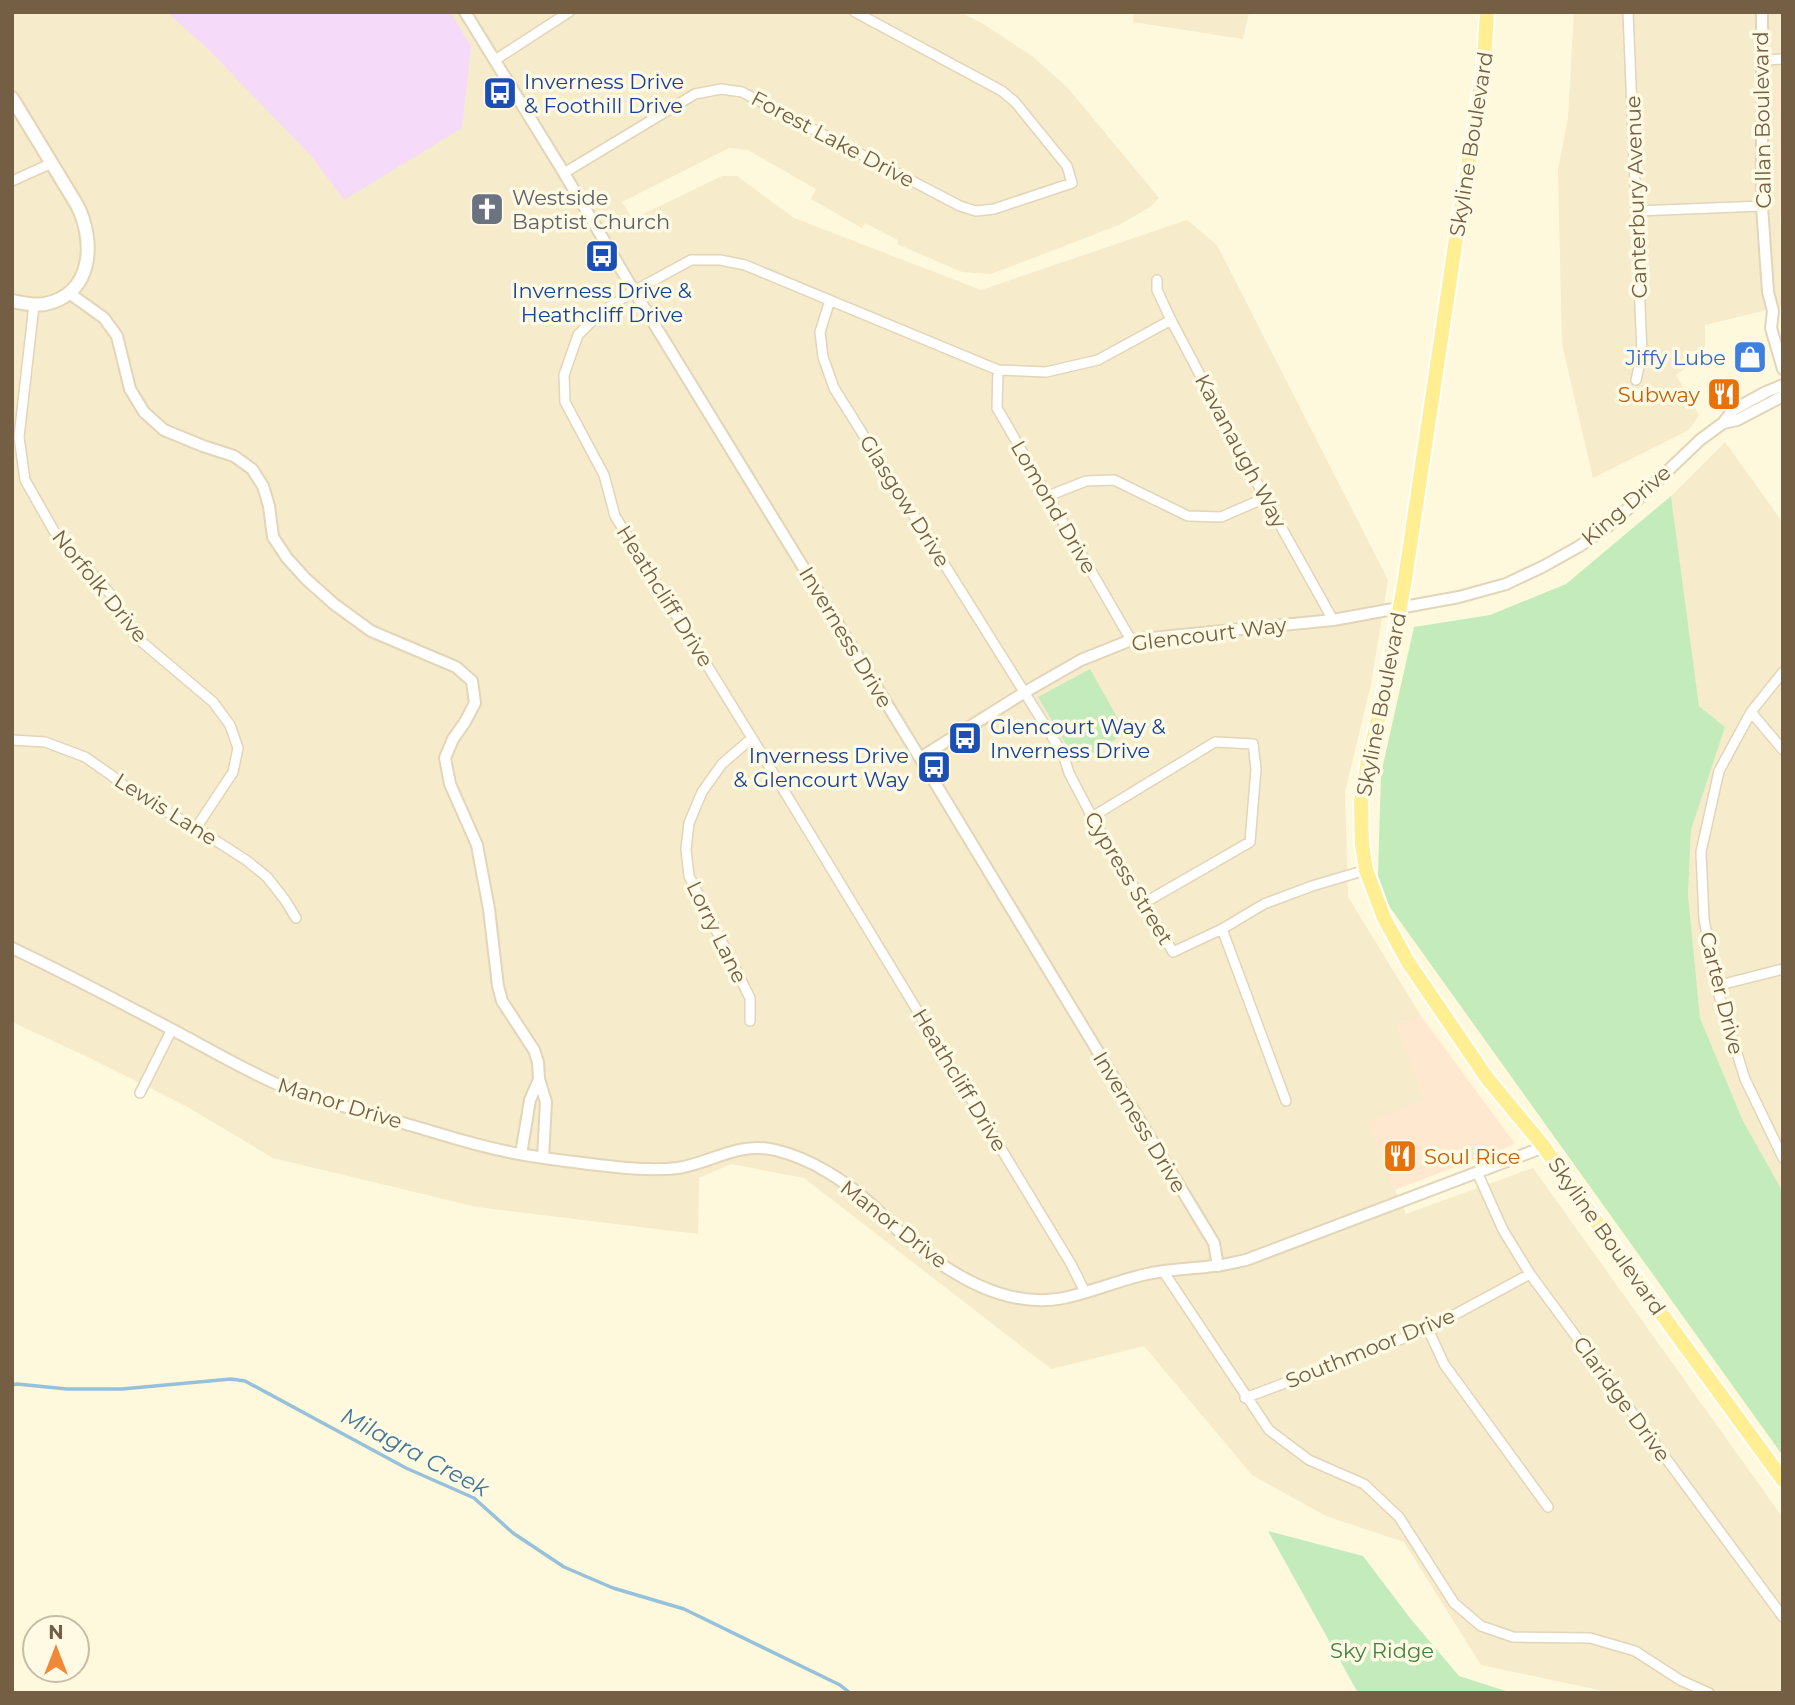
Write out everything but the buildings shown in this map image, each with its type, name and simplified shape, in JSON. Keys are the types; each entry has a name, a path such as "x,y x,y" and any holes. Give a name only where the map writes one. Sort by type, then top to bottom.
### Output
{"main road":[{"name":"Skyline Boulevard","path":"1487,12 1481,88 1401,607 1361,802 1360,818 1366,870 1384,918 1408,962 1487,1078 1544,1147 1634,1276 1783,1480"},
{"path":"12,98 77,205 88,233 87,260 77,284 69,293 46,304 12,301"}],"street":[{"name":"Inverness Drive","path":"465,12 1214,1243 1218,1266"},
{"path":"495,60 569,12"},
{"name":"Forest Lake Drive","path":"564,173 695,94 721,89 742,92 960,206 976,211 994,209 1072,183 1067,166 1015,102 1002,91 855,12"},
{"name":"Canterbury Avenue","path":"1628,12 1642,354 1636,380"},
{"name":"Callan Boulevard","path":"1762,12 1762,206 1768,292 1773,311 1771,328 1783,369"},
{"path":"1761,60 1783,59"},
{"path":"12,181 52,163"},
{"path":"1637,211 1762,206"},
{"name":"Heathcliff Drive","path":"1085,1292 1071,1264 615,516 604,475 565,402 564,375 578,335 600,313 691,260 720,260 746,265 998,370 1046,372 1098,360 1171,320"},
{"name":"Kavanaugh Way","path":"1157,280 1157,290 1171,320 1333,620"},
{"path":"69,293 104,318 117,335 130,389 144,412 164,430 234,456 252,469 263,486 273,537 306,579 371,631 456,667 472,681 475,703 445,758 450,785 477,845 502,1001 534,1049 538,1062 539,1079 546,1102 543,1158"},
{"name":"Glasgow Drive","path":"830,300 820,332 823,357 834,388 1025,692"},
{"name":"Norfolk Drive","path":"34,304 15,436 25,480 54,531 113,597 136,637 213,702 230,725 238,748 233,772 196,828"},
{"name":"Callan Boulevard","path":"1773,311 1783,324"},
{"name":"Lomond Drive","path":"998,370 997,408 1131,640"},
{"name":"King Drive","path":"1401,607 1459,597 1506,584 1578,547 1615,520 1700,440 1723,423 1733,410 1766,391 1783,385"},
{"name":"King Drive","path":"1723,423 1737,420 1783,396"},
{"path":"1048,496 1086,481 1114,480 1188,516 1221,517 1265,498"},
{"name":"Glencourt Way","path":"920,758 1081,660 1131,640 1333,620 1401,607"},
{"name":"Carter Drive","path":"1782,1155 1745,1079 1716,986 1704,919 1701,852 1719,771 1751,712 1783,672"},
{"name":"Cypress Street","path":"1025,692 1063,754 1069,773 1091,817 1173,952 1222,929 1264,904 1366,870"},
{"path":"1751,712 1783,750"},
{"name":"Lorry Lane","path":"750,1021 750,998 689,876 686,849 689,823 702,792 722,764 752,738"},
{"name":"Lewis Lane","path":"12,740 46,742 85,757 132,793 196,828 246,860 267,877 296,918"},
{"path":"1091,817 1215,741 1253,744 1256,769 1250,842 1144,903"},
{"path":"1222,929 1286,1101"},
{"name":"Manor Drive","path":"12,948 286,1088 457,1138 543,1158 657,1169 680,1167 740,1149 770,1148 803,1160 843,1183 920,1248 957,1273 1008,1297 1044,1300 1063,1298 1146,1274 1246,1260 1544,1147"},
{"path":"1716,986 1783,969"},
{"path":"140,1093 172,1029"},
{"path":"521,1154 530,1100 539,1079"},
{"name":"Claridge Drive","path":"1477,1172 1503,1230 1530,1274 1783,1617"},
{"path":"1163,1271 1245,1398 1269,1430 1309,1460 1364,1484 1399,1517 1454,1603 1481,1626 1513,1637 1590,1639 1635,1651 1680,1680 1709,1693"},
{"name":"Southmoor Drive","path":"1245,1398 1428,1329 1530,1274"},
{"path":"1428,1329 1444,1364 1548,1507"}],"shaded area":[{"path":"12,12 960,12 1033,57 1067,87 1159,198 1150,207 1119,225 991,274 962,272 897,244 898,240 865,223 862,228 811,199 816,189 748,150 729,148 622,202 633,219 722,176 737,176 794,218 981,290 1187,220 1217,245 1388,580 1371,684 1345,792 1348,897 1421,1016 1397,1025 1425,1100 1370,1122 1395,1190 1406,1214 1533,1168 1783,1518 1783,1693 1604,1693 1481,1665 1404,1542 1326,1516 1252,1475 1144,1346 1051,1369 804,1178 731,1164 699,1178 698,1234 477,1207 273,1158 186,1106 12,1022"},
{"path":"167,12 450,12 471,46 462,128 344,200 313,158 207,48"},
{"path":"1134,12 1249,12 1243,39 1133,22"},
{"path":"1574,12 1783,12 1783,77 1776,84 1783,306 1705,325 1705,354 1676,375 1699,415 1689,430 1593,478 1562,344 1558,170 1568,118"},
{"path":"1783,77 1783,286 1776,84"},
{"path":"1725,442 1783,523 1783,1192 1743,1121 1700,1018 1688,894 1691,830 1725,727 1699,706 1671,496"},
{"path":"1421,1016 1515,1144 1395,1190 1369,1122 1424,1100 1397,1025"}],"green space":[{"path":"1671,496 1699,706 1725,727 1691,830 1688,894 1700,1018 1743,1121 1783,1192 1783,1456 1389,906 1378,876 1381,774 1414,627 1490,615 1566,584"},
{"path":"1090,669 1126,733 1077,763 1038,697"},
{"name":"Sky Ridge","path":"1268,1531 1363,1556 1459,1676 1517,1693 1358,1693"}],"waterway":[{"name":"Milagra Creek","path":"12,1385 122,1389 231,1379 245,1381 406,1468 474,1498 513,1533 564,1567 613,1588 684,1609 840,1685 850,1693"}],"place":[{"name":"Inverness Drive & Foothill Drive","path":"500,93"},
{"name":"Westside Baptist Church","path":"487,209"},
{"name":"Inverness Drive & Heathcliff Drive","path":"602,256"},
{"name":"Jiffy Lube","path":"1750,357"},
{"name":"Subway","path":"1724,394"},
{"name":"Glencourt Way & Inverness Drive","path":"965,738"},
{"name":"Inverness Drive & Glencourt Way","path":"934,767"},
{"name":"Soul Rice","path":"1400,1156"}]}
